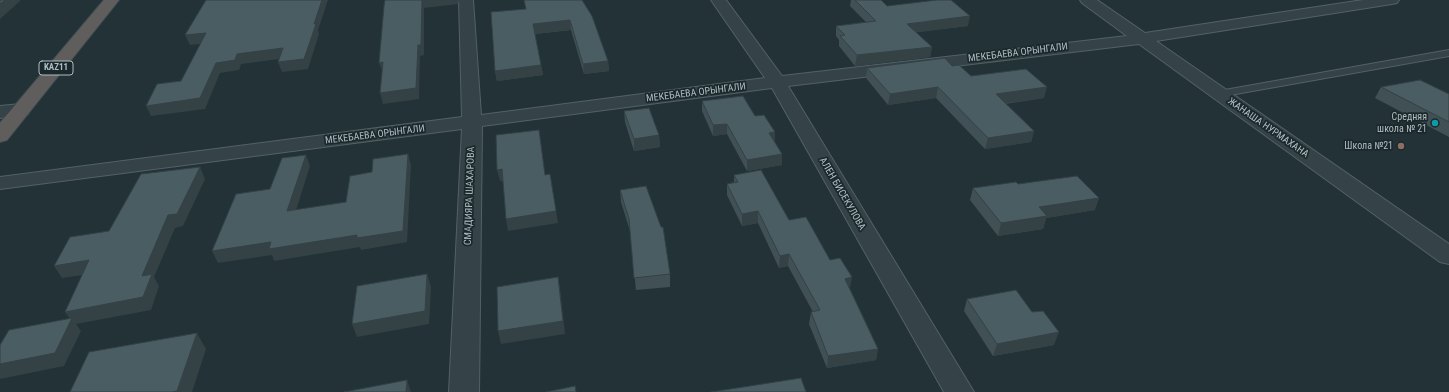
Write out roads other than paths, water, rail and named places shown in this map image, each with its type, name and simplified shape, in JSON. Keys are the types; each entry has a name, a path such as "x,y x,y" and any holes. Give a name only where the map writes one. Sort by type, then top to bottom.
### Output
{"highway":[{"name":"KAZ11","path":"0,136 112,0"}],"street":[{"name":"СМАДИЯРА ШАХАРОВА","path":"464,392 472,122 466,0"},
{"name":"АЛЕН БИСЕКУЛОВА","path":"718,0 777,82 959,392"},
{"name":"ЖАНАША НУРМАХАНА","path":"1087,0 1140,39 1449,256"},
{"name":"МЕКЕБАЕВА ОРЫНГАЛИ","path":"0,183 777,82 1140,39 1360,2 1392,0"},
{"path":"0,112 21,110"}],"lane":[{"path":"1219,94 1449,53"}],"place":[{"name":"Средняя школа № 21","path":"1435,123"},
{"name":"Школа №21","path":"1401,146"}]}
